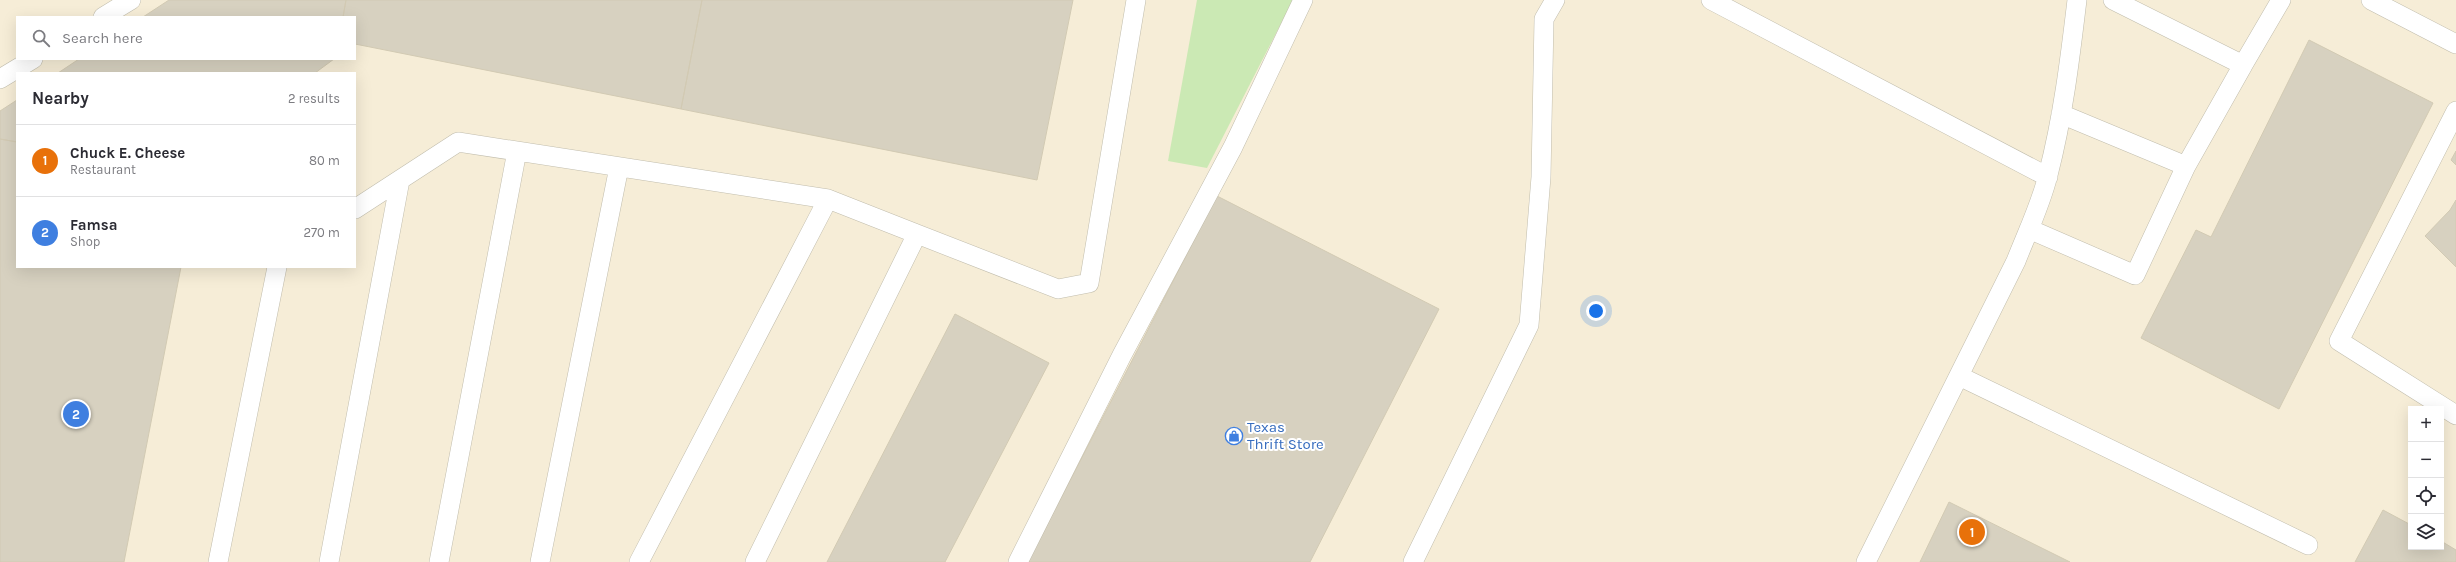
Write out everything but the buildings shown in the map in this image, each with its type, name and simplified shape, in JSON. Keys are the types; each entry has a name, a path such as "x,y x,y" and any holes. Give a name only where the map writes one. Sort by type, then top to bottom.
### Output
{"lane":[{"path":"105,16 131,0"},
{"path":"356,208 458,142 828,199 1058,289 1089,283 1136,0"},
{"path":"1018,562 1122,355 1233,147 1303,0"},
{"path":"1413,562 1529,325 1541,177 1544,20 1555,0"},
{"path":"1711,0 2048,177"},
{"path":"1866,562 2016,261 2029,228 2048,177 2061,114 2077,0"},
{"path":"2113,0 2243,65"},
{"path":"2029,228 2135,275 2186,166 2280,0"},
{"path":"2371,0 2456,44"},
{"path":"0,79 31,60"},
{"path":"2456,111 2339,341 2456,415"},
{"path":"2061,114 2186,166"},
{"path":"439,562 517,151"},
{"path":"540,562 619,167"},
{"path":"329,562 400,180"},
{"path":"639,562 828,199"},
{"path":"755,562 917,234"},
{"path":"218,562 277,268"},
{"path":"1959,376 2308,545"}],"shaded area":[{"path":"0,0 2456,0 2456,562 0,562"}],"green space":[{"path":"1197,0 1293,0 1207,168 1168,161"}],"place":[{"name":"Famsa","path":"76,414"},
{"name":"Texas Thrift Store","path":"1234,436"},
{"name":"Chuck E. Cheese","path":"1972,532"}]}
